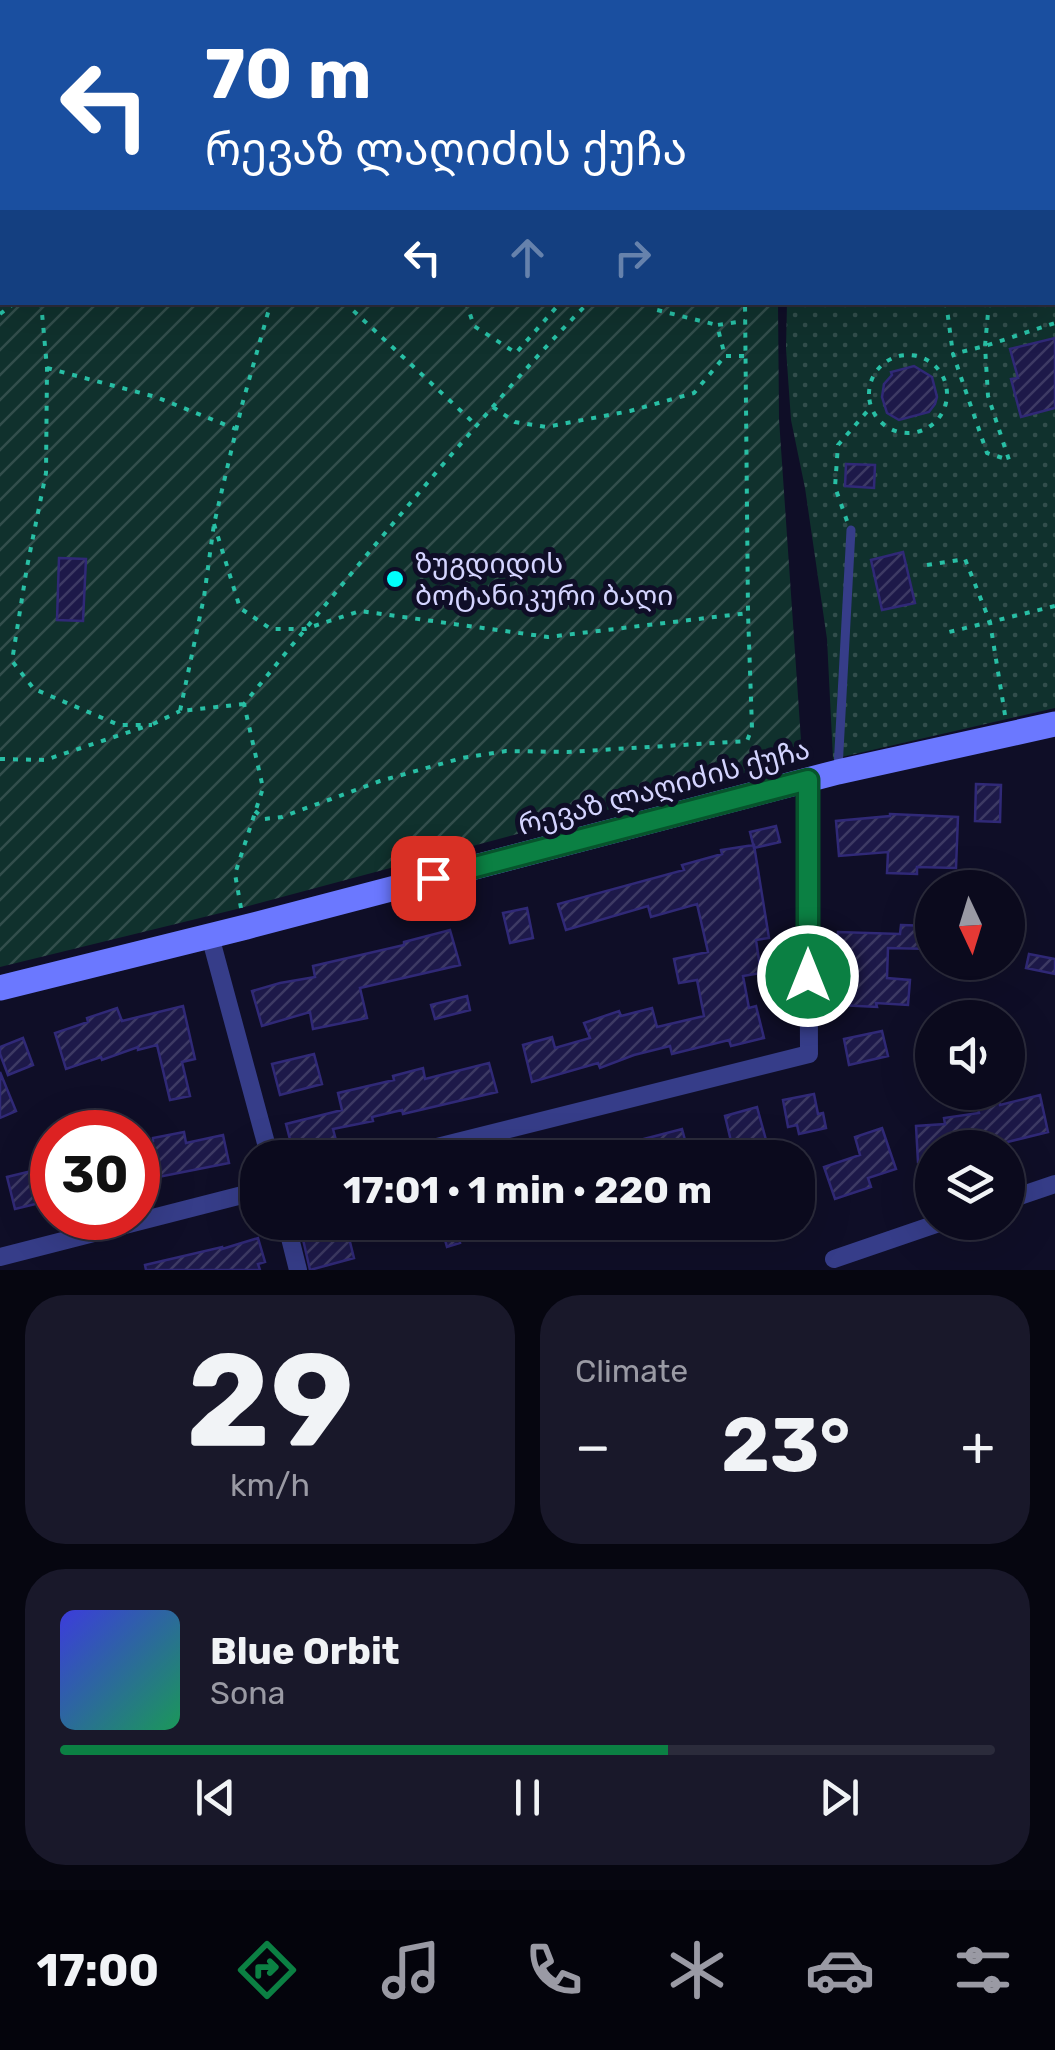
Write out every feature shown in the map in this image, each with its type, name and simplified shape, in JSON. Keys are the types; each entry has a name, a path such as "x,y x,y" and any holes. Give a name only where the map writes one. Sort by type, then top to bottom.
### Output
{"street":[{"name":"რევაზ ლაღიძის ქუჩა","path":"0,988 838,772 1055,724"},
{"path":"465,1140 808,1054 808,780"},
{"path":"210,936 265,1140"},
{"path":"1025,1194 1055,1184"},
{"path":"0,1257 240,1197"},
{"path":"834,1260 915,1232"},
{"path":"290,1240 298,1270"}],"lane":[{"path":"838,772 850,530"}],"path":[{"path":"41,305 47,368 46,473 12,661 34,689 118,725 152,725"},
{"path":"180,711 204,598 214,524 270,305"},
{"path":"347,305 477,425"},
{"path":"467,305 474,326 516,353 558,305"},
{"path":"0,759 45,760 152,725 180,711 244,704 477,425 586,305"},
{"path":"651,305 657,310 717,324 745,321"},
{"path":"256,811 264,819 282,817 380,782 462,758 506,751 567,752 747,741 752,728 745,305"},
{"path":"946,305 953,354 986,453 1009,460 988,396 985,346 990,305"},
{"path":"953,354 1055,323"},
{"path":"717,324 726,356"},
{"path":"850,530 835,487 838,445 870,407 870,380 887,360 912,354 926,358 944,377 948,390 942,414 923,430 898,432 877,418 870,407"},
{"path":"493,407 515,422 546,426 630,411 694,393 726,356 745,356"},
{"path":"47,368 156,396 236,429"},
{"path":"214,524 240,608 272,629 305,629 360,611 548,637 748,614"},
{"path":"927,565 964,559 990,622 1008,734"},
{"path":"945,633 1055,606"},
{"path":"244,704 263,788 235,874 246,927"}],"green space":[{"name":"ზუგდიდის ბოტანიკური ბაღი","path":"0,305 778,305 779,419 801,740 793,760 241,908 0,967"},
{"path":"787,305 1055,305 1055,708 833,759 827,639 791,420"}],"building":[{"path":"1055,338 1055,408 1021,417 1011,379 1018,378 1010,349"},
{"path":"914,366 932,377 937,397 929,412 899,420 887,413 882,397 884,384 891,372"},
{"path":"846,464 875,465 874,488 845,486"},
{"path":"903,552 915,603 882,610 871,560"},
{"path":"59,558 86,559 83,621 57,620"},
{"path":"976,784 1001,785 1000,822 975,821"},
{"path":"890,816 958,817 956,868 917,867 915,874 887,873 888,852 839,856 836,821"},
{"path":"776,826 780,842 754,848 750,832"},
{"path":"754,845 769,938 756,940 761,973 743,976 749,1008 756,1006 764,1038 731,1046 729,1040 672,1054 670,1046 600,1068 598,1063 532,1082 523,1045 552,1037 555,1048 590,1038 584,1023 619,1011 621,1016 652,1008 657,1027 704,1016 697,980 679,983 674,959 708,952 697,904 651,917 648,906 566,930 558,904 684,870 682,865 722,854 721,850"},
{"path":"527,908 533,938 510,943 503,913"},
{"path":"901,925 915,925 915,949 888,948 887,978 910,980 908,1005 839,1005 838,932 900,934"},
{"path":"450,930 460,965 360,988 367,1018 313,1029 310,1012 262,1026 252,991 315,977 313,966"},
{"path":"1029,954 1055,959 1055,974 1026,968"},
{"path":"467,996 470,1010 435,1019 431,1005"},
{"path":"183,1006 195,1059 182,1062 190,1096 170,1100 157,1045 66,1069 55,1033 117,1008 122,1021"},
{"path":"882,1031 888,1056 849,1065 844,1039"},
{"path":"23,1038 33,1065 8,1075 0,1047"},
{"path":"314,1054 322,1084 280,1095 272,1064"},
{"path":"489,1063 497,1092 403,1114 402,1110 372,1117 373,1121 333,1129 336,1140 290,1140 286,1124 342,1110 338,1093 394,1080 393,1076 423,1068 425,1079"},
{"path":"0,1072 16,1111 0,1118"},
{"path":"814,1094 826,1128 799,1134 797,1125 788,1127 783,1100"},
{"path":"1040,1095 1048,1132 1025,1138 1025,1130 916,1130 916,1126 945,1124 944,1118 979,1113 978,1110 1025,1110 1025,1099"},
{"path":"757,1107 766,1140 731,1140 725,1116"},
{"path":"882,1128 896,1169 868,1178 871,1187 835,1199 824,1167 860,1155 855,1137"},
{"path":"682,1129 685,1140 640,1140"},
{"path":"184,1132 186,1143 223,1135 229,1163 160,1177 160,1137"},
{"path":"30,1171 30,1205 15,1209 7,1177"},
{"path":"259,1240 265,1262 258,1264 260,1270 146,1270 145,1265"},
{"path":"303,1240 350,1240 354,1258 310,1270"},
{"path":"445,1240 459,1240 460,1243 447,1247"}],"place":[{"name":"ზუგდიდის ბოტანიკური ბაღი","path":"395,579"}],"route":[{"path":"433,878 808,780 808,976"}]}
